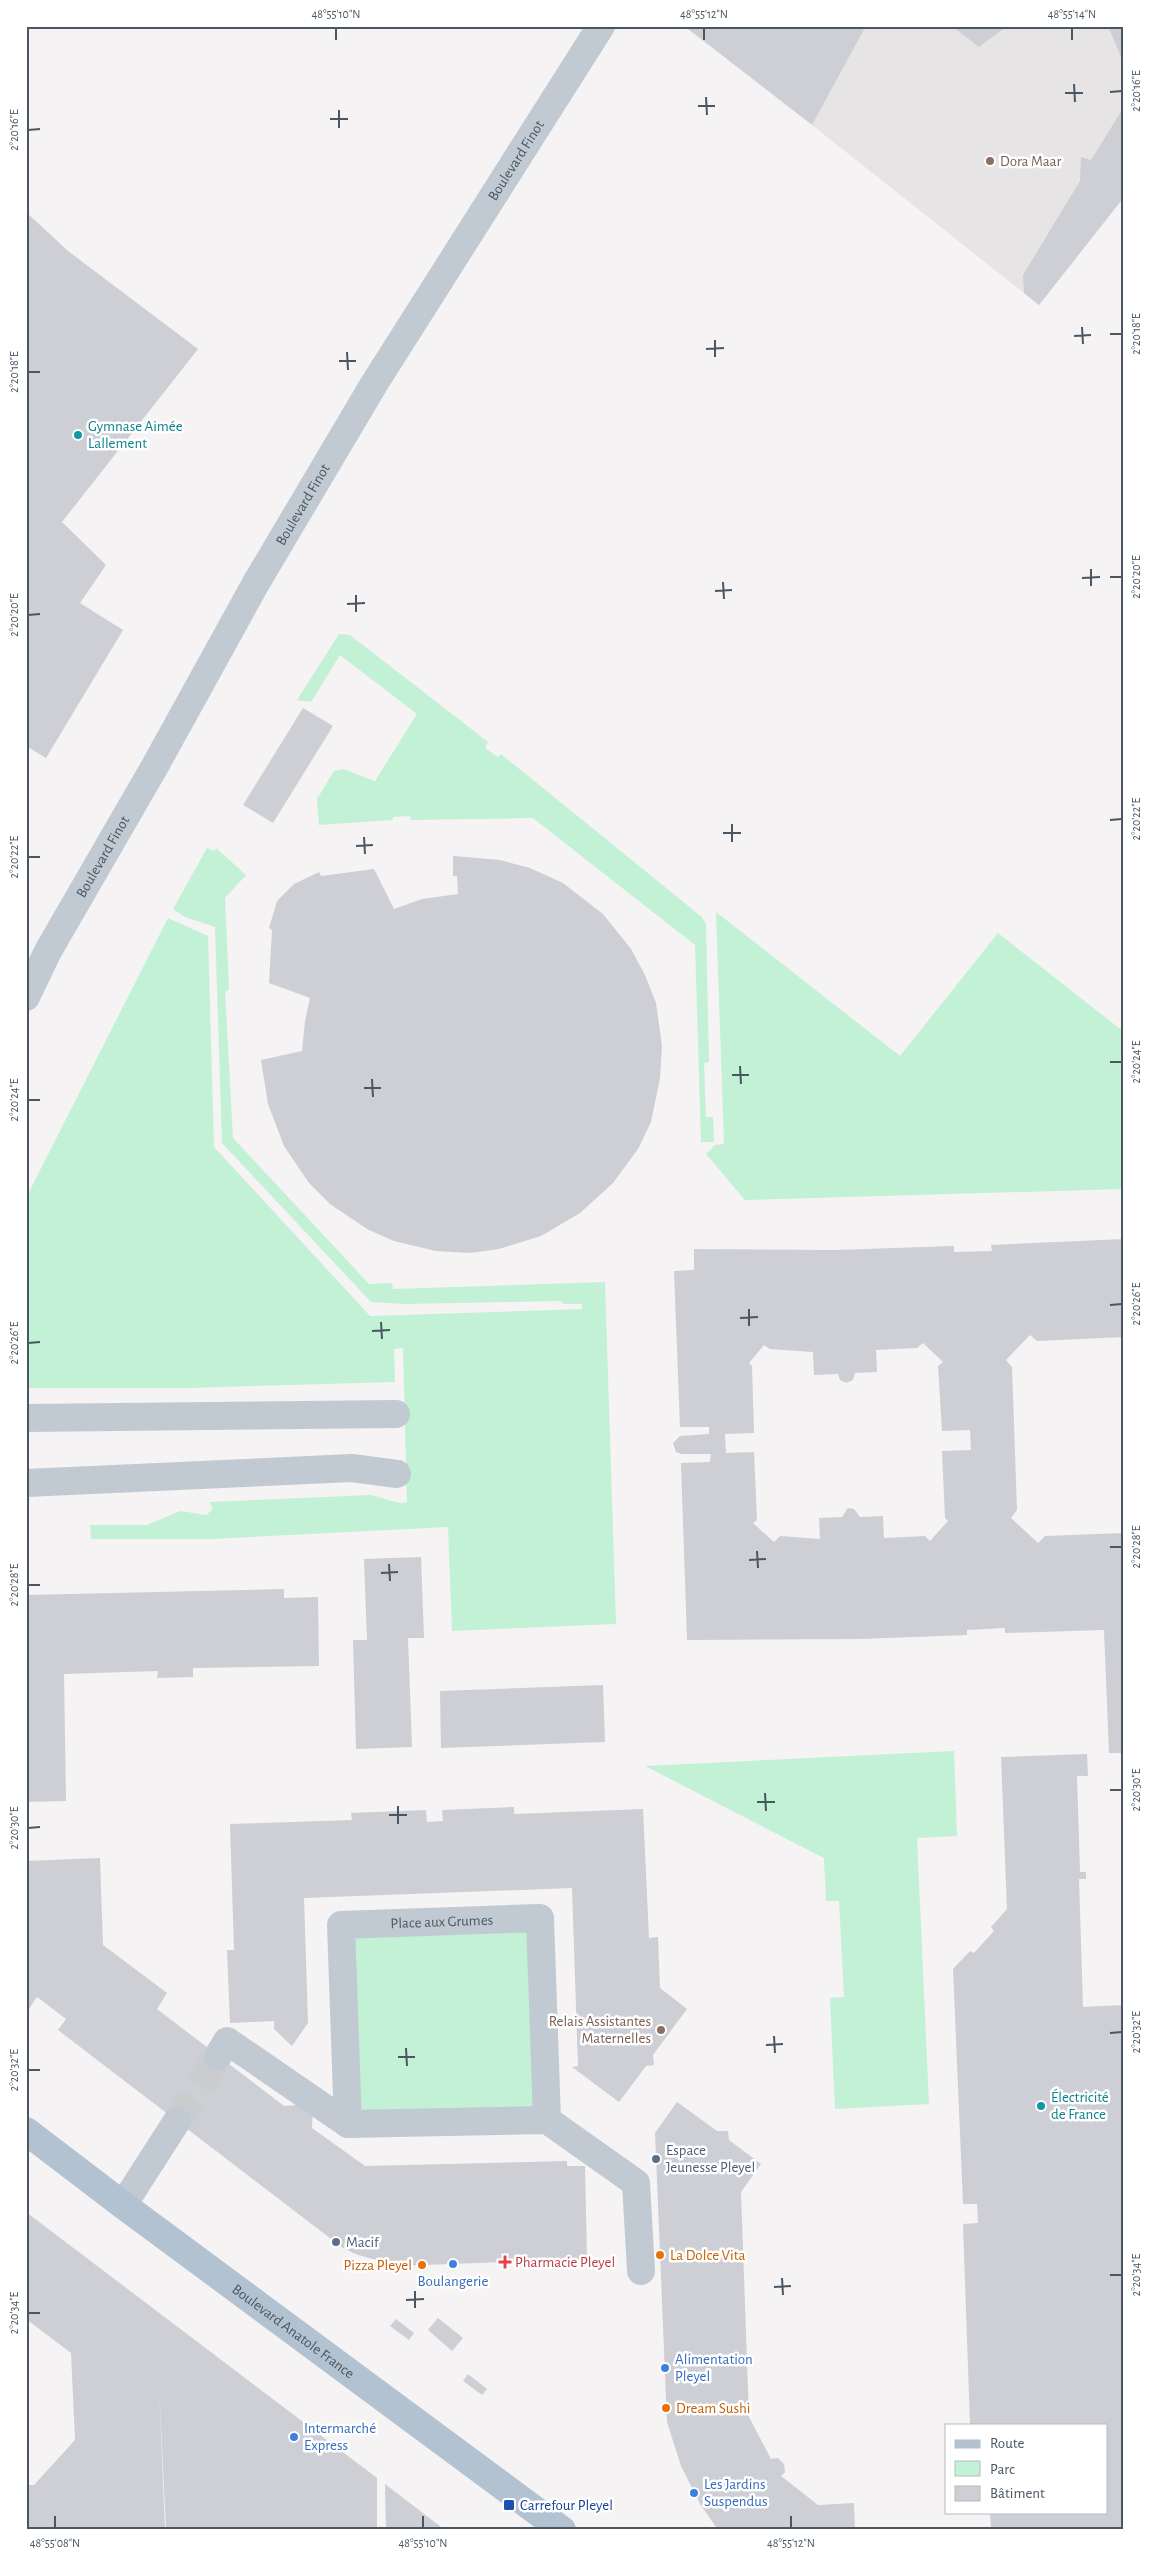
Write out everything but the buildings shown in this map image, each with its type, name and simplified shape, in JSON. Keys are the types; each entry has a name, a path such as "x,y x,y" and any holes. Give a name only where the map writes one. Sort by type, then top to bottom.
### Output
{"main road":[{"name":"Boulevard Anatole France","path":"26,2131 562,2530"}],"street":[{"name":"Boulevard Finot","path":"26,997 48,951 155,766 256,583 369,392 601,26"},
{"path":"26,1418 396,1414"},
{"path":"26,1483 352,1468 396,1474"},
{"name":"Place aux Grumes","path":"348,2124 341,1925 540,1918 547,2120"},
{"path":"218,2056 228,2041 348,2124 547,2120 636,2183 641,2271"},
{"path":"123,2205 177,2121"}],"shaded area":[{"name":"Dora Maar","path":"866,26 1124,26 1124,197 1039,305 812,125"}],"green space":[{"path":"339,634 350,635 488,742 485,748 498,757 501,754 702,917 706,924 709,1062 704,1063 706,1117 713,1117 714,1142 701,1142 695,945 533,818 411,820 410,816 393,817 393,820 319,825 317,799 334,771 343,769 375,781 417,714 340,655 311,702 297,700"},
{"path":"207,848 214,851 216,848 246,875 225,898 229,989 225,992 233,1138 369,1284 392,1283 393,1289 605,1282 616,1624 452,1631 448,1527 210,1539 91,1539 90,1525 147,1525 180,1511 207,1515 213,1508 209,1502 371,1495 399,1503 407,1502 403,1348 394,1349 395,1382 188,1388 26,1388 26,1198 168,918 208,936 214,1147 370,1316 582,1309 582,1304 564,1304 561,1301 403,1304 371,1302 222,1143 215,927 185,917 173,909"},
{"path":"716,912 900,1056 998,933 1124,1032 1124,1189 745,1200 706,1154 715,1145 724,1144"},
{"path":"954,1751 957,1836 917,1838 929,2104 835,2109 830,1998 844,1997 839,1901 826,1901 824,1858 645,1766"},
{"path":"540,1918 547,2120 348,2124 341,1925"}],"tunnel":[{"path":"177,2121 218,2056"}],"place":[{"name":"Dora Maar","path":"990,161"},
{"name":"Gymnase Aimée Lallement","path":"78,435"},
{"name":"Relais Assistantes Maternelles","path":"661,2030"},
{"name":"Électricité de France","path":"1041,2106"},
{"name":"Espace Jeunesse Pleyel","path":"656,2159"},
{"name":"Macif","path":"336,2242"},
{"name":"La Dolce Vita","path":"660,2255"},
{"name":"Pharmacie Pleyel","path":"505,2262"},
{"name":"Boulangerie","path":"453,2264"},
{"name":"Pizza Pleyel","path":"422,2265"},
{"name":"Alimentation Pleyel","path":"665,2368"},
{"name":"Dream Sushi","path":"666,2408"},
{"name":"Intermarché Express","path":"294,2437"},
{"name":"Les Jardins Suspendus","path":"694,2493"},
{"name":"Carrefour Pleyel","path":"509,2505"}]}
